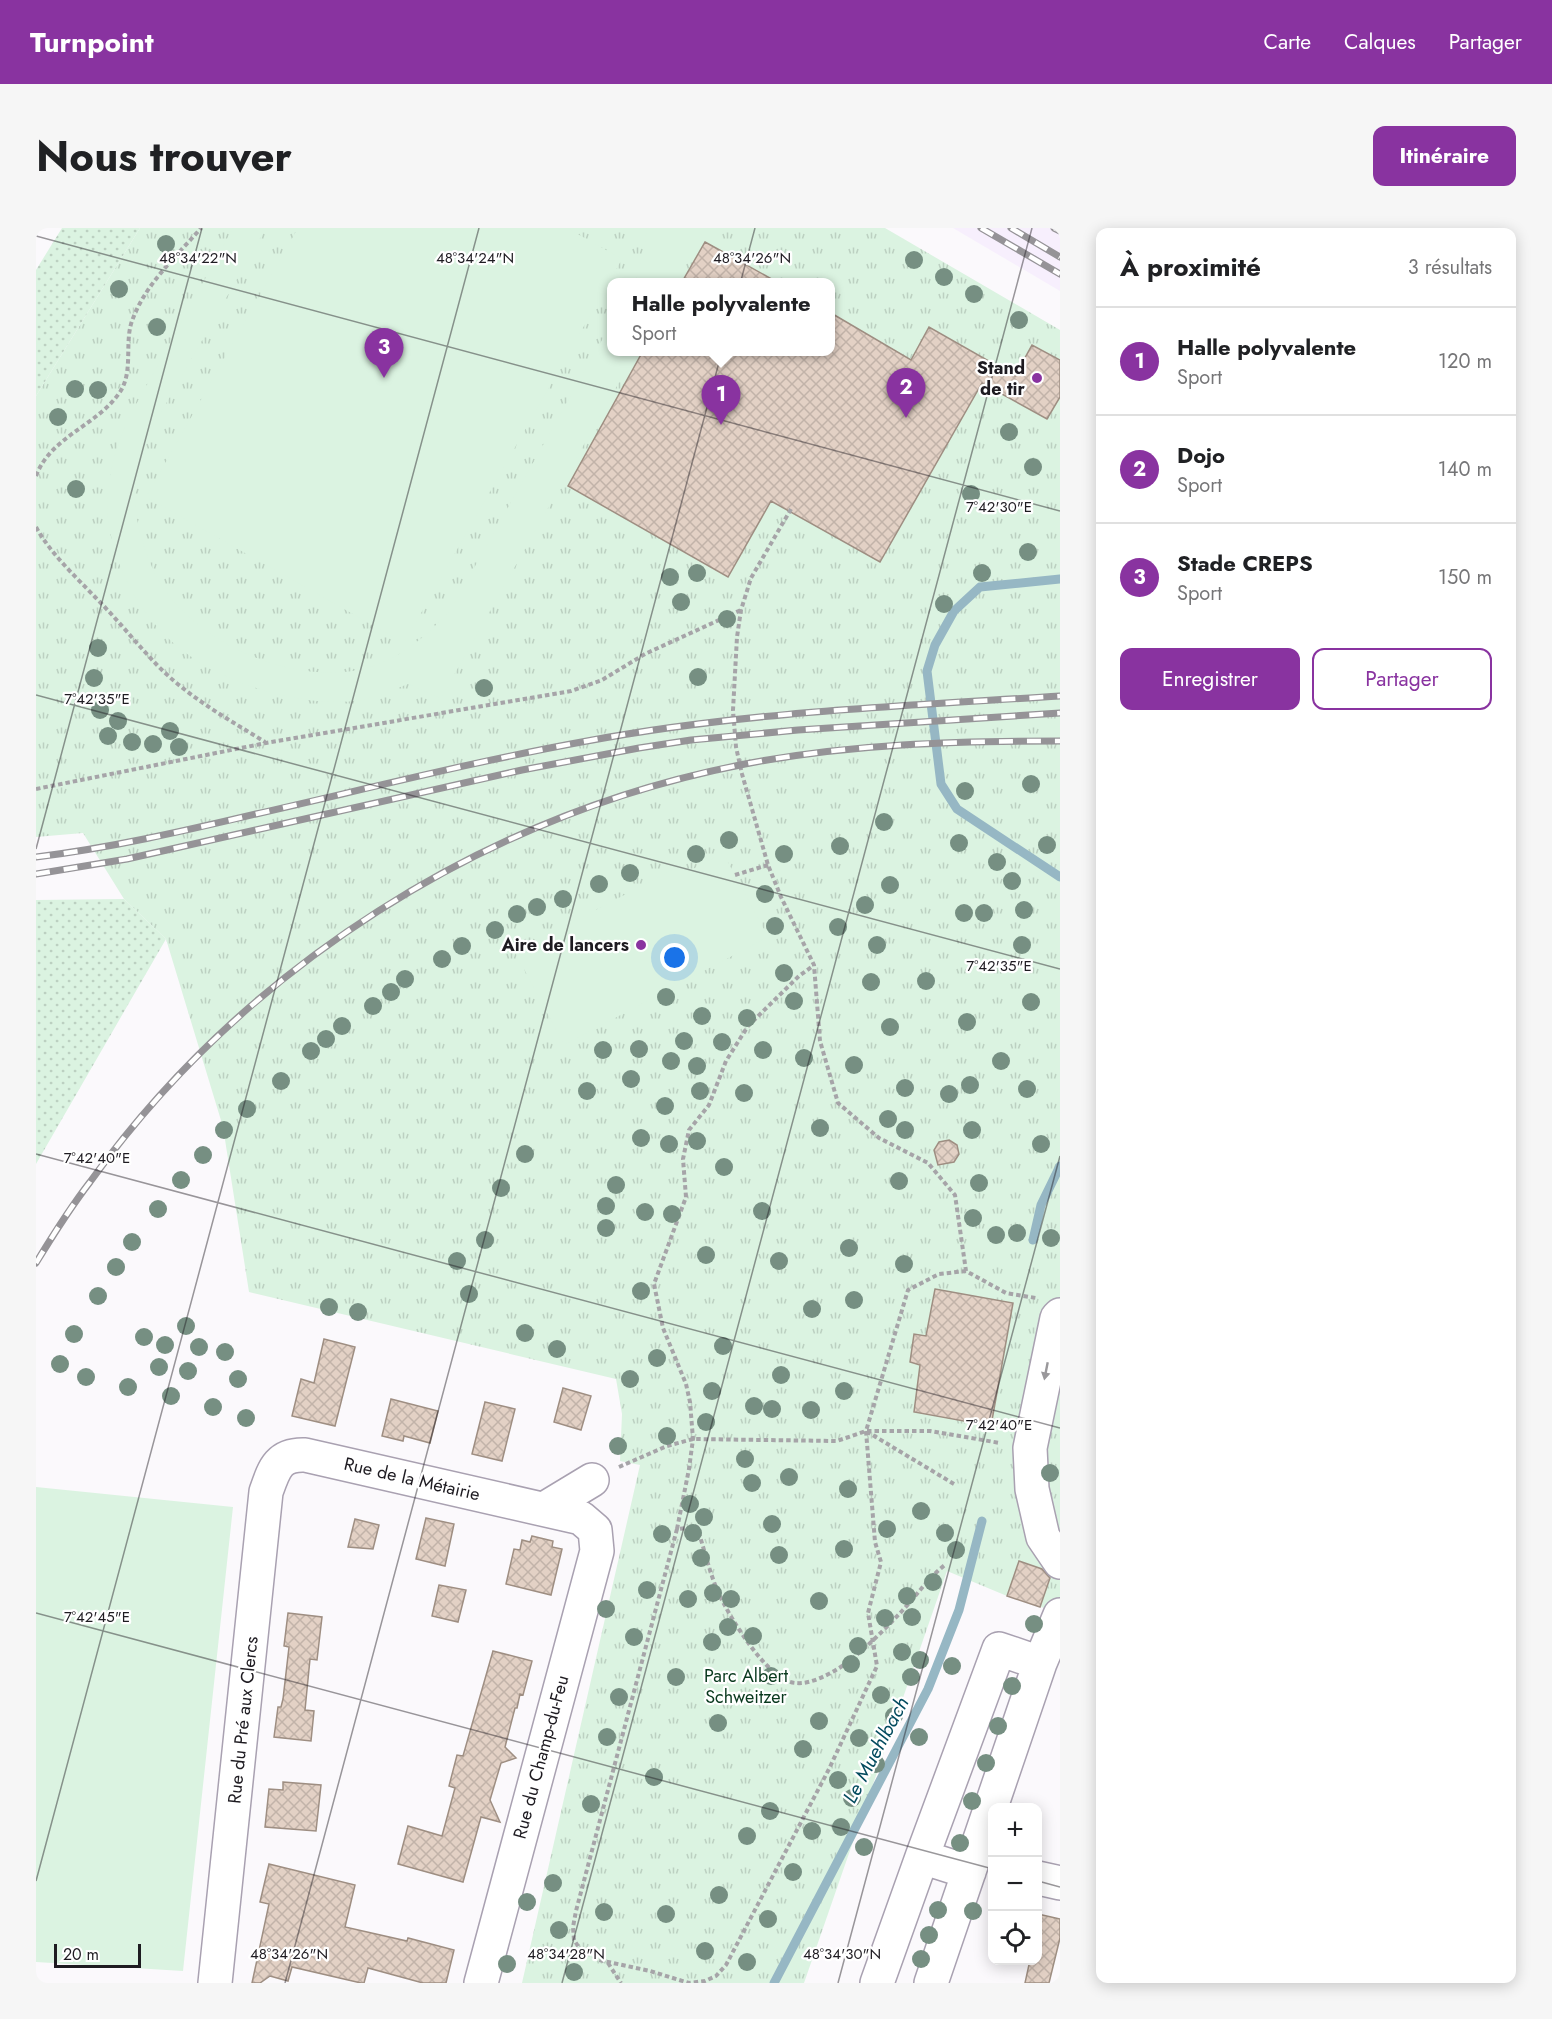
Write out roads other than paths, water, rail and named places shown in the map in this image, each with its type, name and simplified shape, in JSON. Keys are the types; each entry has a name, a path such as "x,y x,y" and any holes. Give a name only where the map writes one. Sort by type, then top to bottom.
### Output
{"street":[{"path":"1050,1307 1057,1318 1030,1448 1032,1489 1042,1537 1060,1562"},
{"name":"Rue de la Métairie","path":"282,1460 293,1454 305,1455 581,1518 595,1530"},
{"name":"Rue du Pré aux Clercs","path":"215,1983 266,1492 273,1473 282,1460"},
{"path":"544,1509 592,1480"},
{"name":"Rue du Champ-du-Feu","path":"481,1983 597,1551 595,1530"},
{"path":"877,1983 999,1649 1052,1638 978,1868 932,1983"},
{"path":"922,1857 978,1868"},
{"path":"1042,1879 1060,1883"}],"waterway":[{"name":"Le Muehlbach","path":"1060,579 980,587 954,611 935,645 927,671 941,784 957,809 1060,877"},
{"name":"Le Muehlbach","path":"1033,1240 1041,1205 1060,1166"},
{"name":"Le Muehlbach","path":"774,1983 928,1689 959,1610 982,1521"}],"railway":[{"path":"981,228 1060,274"},
{"path":"1011,228 1060,257"},
{"path":"1054,228 1060,231"},
{"path":"36,857 91,849 202,827 504,757 646,731 823,711 1060,696"},
{"path":"36,874 127,859 522,770 639,748 691,740 798,730 1060,713"},
{"path":"36,1263 83,1192 152,1104 221,1033 297,968 378,911 464,862 555,820 649,787 745,764 823,752 902,745 1060,741"}],"place":[{"name":"Stade CREPS","path":"384,378"},
{"name":"Stand de tir","path":"1037,378"},
{"name":"Dojo","path":"906,418"},
{"name":"Halle polyvalente","path":"721,425"},
{"name":"Aire de lancers","path":"641,945"}],"park label":[{"name":"Parc Albert Schweitzer","path":"746,1686"}]}
